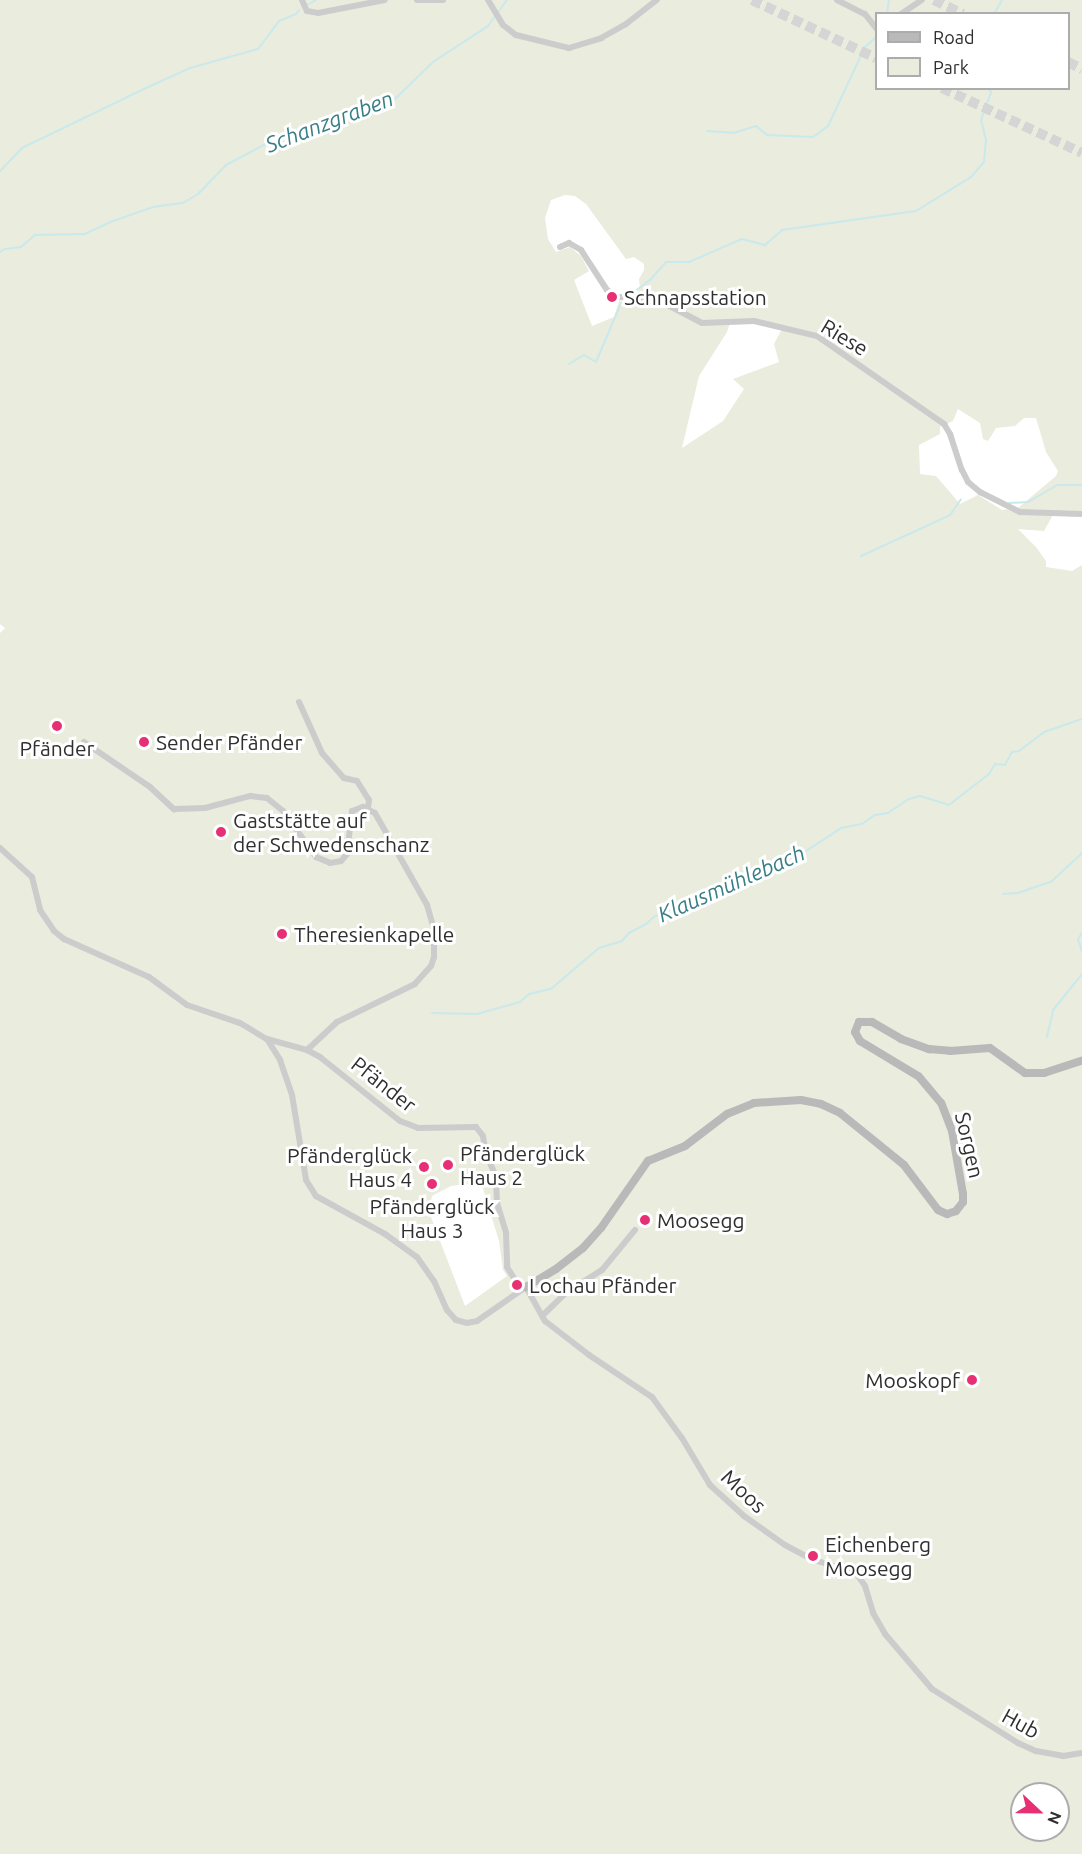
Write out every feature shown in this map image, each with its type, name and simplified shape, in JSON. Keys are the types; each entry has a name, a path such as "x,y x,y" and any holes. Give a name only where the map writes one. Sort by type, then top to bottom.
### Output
{"street":[{"path":"302,0 307,11 318,13 384,0"},
{"path":"417,0 443,0"},
{"path":"488,0 499,20 516,35 569,48 602,38 626,24 657,0"},
{"path":"837,0 865,14 875,27"},
{"path":"904,12 922,0"},
{"name":"Riese","path":"560,247 569,243 580,250 607,290 620,297 660,300 702,323 754,321 817,336 944,424 968,482 980,492 1020,512 1082,514"},
{"path":"299,702 322,753 344,778 357,782 369,800 368,808"},
{"path":"84,742 150,787 174,809 205,808 249,796 267,798 284,811 316,857 330,863 341,861 347,854 352,811 359,807 368,808 386,828 427,905 434,929 434,957 431,966 415,984 337,1022 307,1050"},
{"name":"Pfänder","path":"0,848 32,878 40,910 54,931 64,939 149,977 187,1005 240,1023 267,1039 307,1050 334,1066 400,1121 424,1128 472,1125 481,1131 486,1154 496,1176 497,1203 506,1233 507,1267 515,1280 526,1287 477,1321 467,1323 456,1320 447,1310 434,1281 417,1257 385,1234 316,1196 306,1180 292,1095 280,1060 267,1039"},
{"name":"Sorgen","path":"526,1287 579,1252 601,1228 648,1161 685,1146 736,1109 754,1103 801,1100 821,1104 852,1121 904,1165 938,1210 954,1213 962,1206 963,1194 952,1131 941,1103 918,1076 860,1041 855,1032 857,1024 863,1021 872,1022 901,1040 929,1049 950,1051 990,1048 1025,1073 1034,1074 1082,1061"},
{"path":"542,1316 567,1292 602,1270 635,1230"},
{"name":"Moos","path":"526,1287 542,1316 559,1334 651,1397 682,1437 711,1485 730,1505 785,1545 811,1558 856,1573 885,1634 922,1680 949,1701"},
{"name":"Hub","path":"949,1701 1018,1743 1036,1751 1063,1756 1082,1753"}],"green space":[{"path":"0,0 1082,0 1082,515 1076,517 1053,515 1044,531 1018,529 1036,547 1046,561 1046,567 1072,571 1082,565 1082,1854 0,1854 0,633 5,628 0,624","holes":["565,195 575,196 586,204 626,259 634,257 644,264 644,270 639,279 640,289 626,302 619,301 614,317 592,326 574,280 589,271 581,256 570,247 556,252 548,239 545,218 551,200","731,320 783,327 774,344 779,362 733,379 744,389 723,421 682,448 699,376 727,332","958,409 980,423 983,439 988,441 996,428 1015,426 1024,418 1036,418 1046,452 1058,471 1056,476 1018,508 1002,510 978,495 960,504 936,476 920,474 919,445 940,434 940,427 953,421","481,1182 499,1241 503,1270 507,1276 465,1306 429,1212 432,1196 451,1186"]}],"waterway":[{"name":"Schanzgraben","path":"307,5 316,0"},
{"name":"Schanzgraben","path":"0,252 21,247 35,235 85,234 153,207 183,203 198,194 226,165 264,145 314,123 393,101 433,62 488,26 507,0"},
{"path":"887,12 889,0"},
{"path":"995,12 1002,0"},
{"name":"Schanzgraben","path":"0,171 22,148 146,88 190,68 258,49 279,21 296,14 299,10"},
{"path":"707,131 733,133 756,126 767,135 813,137 828,126 865,47 875,38"},
{"path":"630,295 650,280 666,262 689,262 742,239 765,245 782,230 916,211 971,177 984,162 986,140 981,120 991,92 990,90"},
{"path":"569,364 584,355 596,362 621,303"},
{"path":"1009,503 1028,502 1058,485 1082,485"},
{"path":"861,556 950,515 961,499"},
{"name":"Klausmühlebach","path":"432,1013 477,1014 520,1002 529,994 551,989 599,948 622,941 629,933 655,916 673,912 685,900 715,886 741,884 758,870 777,868 789,854 803,853 841,828 862,824 875,815 888,813 909,799 920,796 949,805 989,774 995,764 1005,765 1012,752 1019,751 1044,732 1082,719"},
{"name":"Klausmühlebach","path":"1003,894 1018,893 1052,881 1082,853"},
{"path":"1082,933 1078,939 1082,951"},
{"path":"1047,1037 1053,1010 1082,974"}],"tunnel":[{"path":"752,0 875,58"},
{"path":"934,0 959,12"},
{"path":"1070,63 1082,69"},
{"path":"946,90 1082,153"}],"place":[{"name":"Schnapsstation","path":"612,297"},
{"name":"Pfänder","path":"57,726"},
{"name":"Sender Pfänder","path":"144,742"},
{"name":"Gaststätte auf der Schwedenschanz","path":"221,832"},
{"name":"Theresienkapelle","path":"282,934"},
{"name":"Pfänderglück Haus 2","path":"448,1165"},
{"name":"Pfänderglück Haus 4","path":"424,1167"},
{"name":"Pfänderglück Haus 3","path":"432,1184"},
{"name":"Moosegg","path":"645,1220"},
{"name":"Lochau Pfänder","path":"517,1285"},
{"name":"Mooskopf","path":"972,1380"},
{"name":"Eichenberg Moosegg","path":"813,1556"}]}
